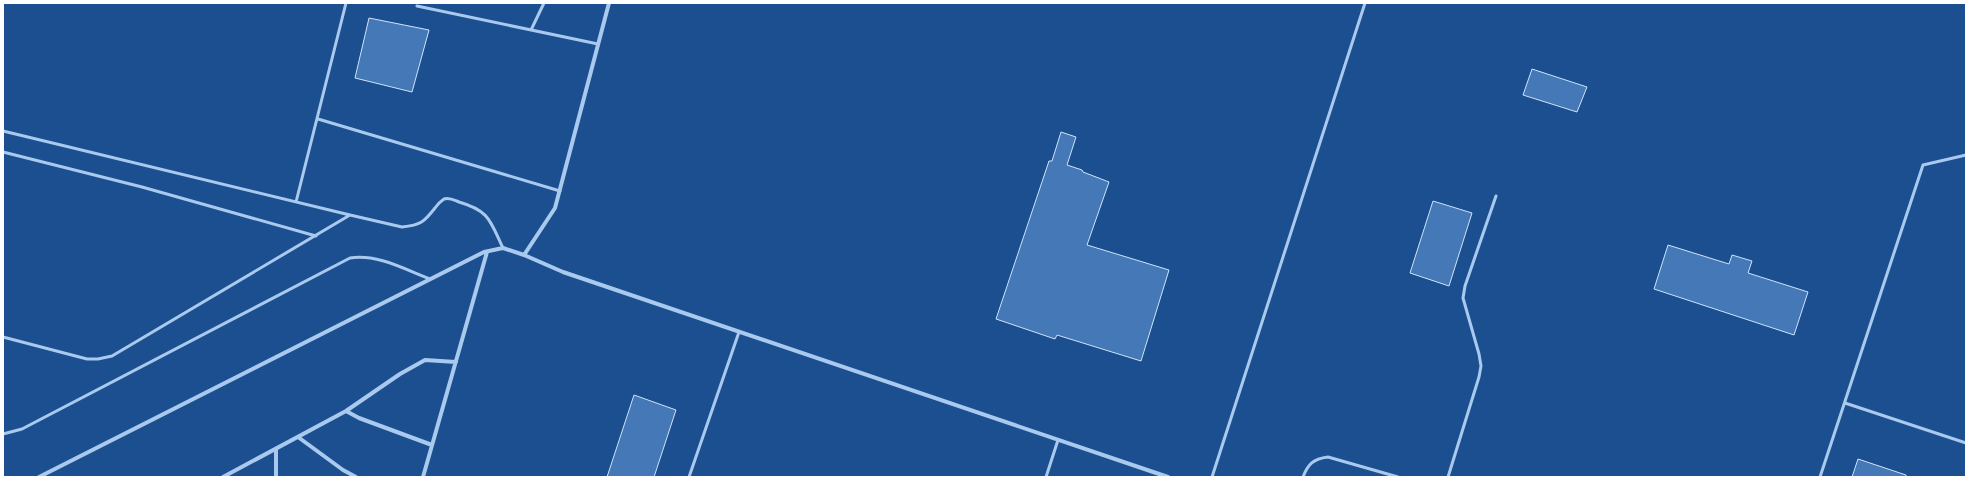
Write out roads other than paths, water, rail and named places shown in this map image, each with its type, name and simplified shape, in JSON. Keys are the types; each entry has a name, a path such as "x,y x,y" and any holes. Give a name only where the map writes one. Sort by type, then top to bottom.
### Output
{"street":[{"path":"524,255 556,208 609,3"},
{"path":"39,477 430,279 487,252 503,248 524,255 563,272 1168,477"},
{"path":"423,477 487,252"},
{"path":"223,477 346,411 400,374 425,360 456,362"},
{"path":"346,411 359,418 432,444"},
{"path":"298,437 342,470 356,477"},
{"path":"276,449 276,477"}],"lane":[{"path":"296,202 346,3"},
{"path":"531,30 544,3"},
{"path":"1212,477 1365,3"},
{"path":"417,6 598,44"},
{"path":"318,119 560,191"},
{"path":"3,131 402,227 424,221 443,200 448,199 474,206 482,211 489,219 503,248"},
{"path":"3,152 142,187 316,236"},
{"path":"1820,477 1923,165 1966,155"},
{"path":"1448,477 1479,377 1481,366 1464,305 1465,286 1496,196"},
{"path":"3,337 87,359 98,359 112,356 350,215"},
{"path":"3,434 22,429 350,258 362,256 375,258 430,279"},
{"path":"689,477 739,332"},
{"path":"1845,403 1966,443"},
{"path":"1046,477 1058,440"},
{"path":"1303,477 1308,465 1320,458 1328,457 1398,477"}]}
